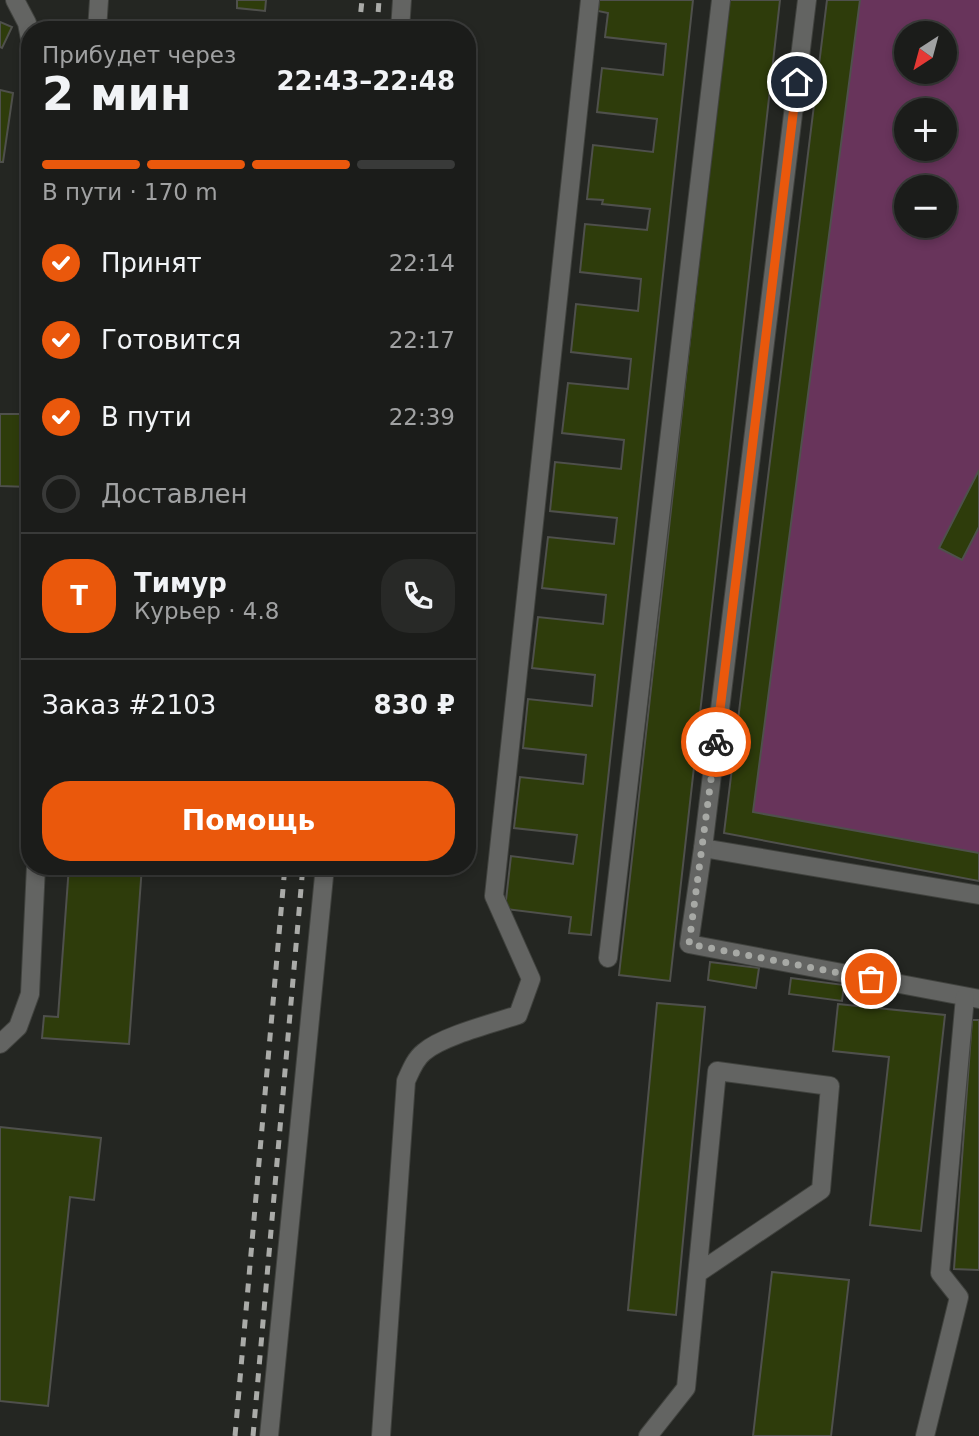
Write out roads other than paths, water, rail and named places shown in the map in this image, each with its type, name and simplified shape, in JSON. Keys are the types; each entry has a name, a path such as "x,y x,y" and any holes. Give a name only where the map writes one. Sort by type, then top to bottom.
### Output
{"lane":[{"path":"15,0 26,21"},
{"path":"98,21 99,0"},
{"path":"401,21 402,0"},
{"path":"381,1436 406,1081 423,1052 436,1044 518,1015 531,979 494,896 590,0"},
{"path":"608,958 721,0"},
{"path":"807,0 704,848 689,944 972,998 940,1273 959,1297 925,1436"},
{"path":"704,848 979,895"},
{"path":"0,1044 18,1027 30,994 36,875"},
{"path":"269,1436 324,875"},
{"path":"648,1436 685,1388 717,1071 830,1086 821,1191 698,1273"}],"railway":[{"path":"360,21 362,0"},
{"path":"378,21 379,0"},
{"path":"235,1436 284,875"},
{"path":"253,1436 302,875"}]}
